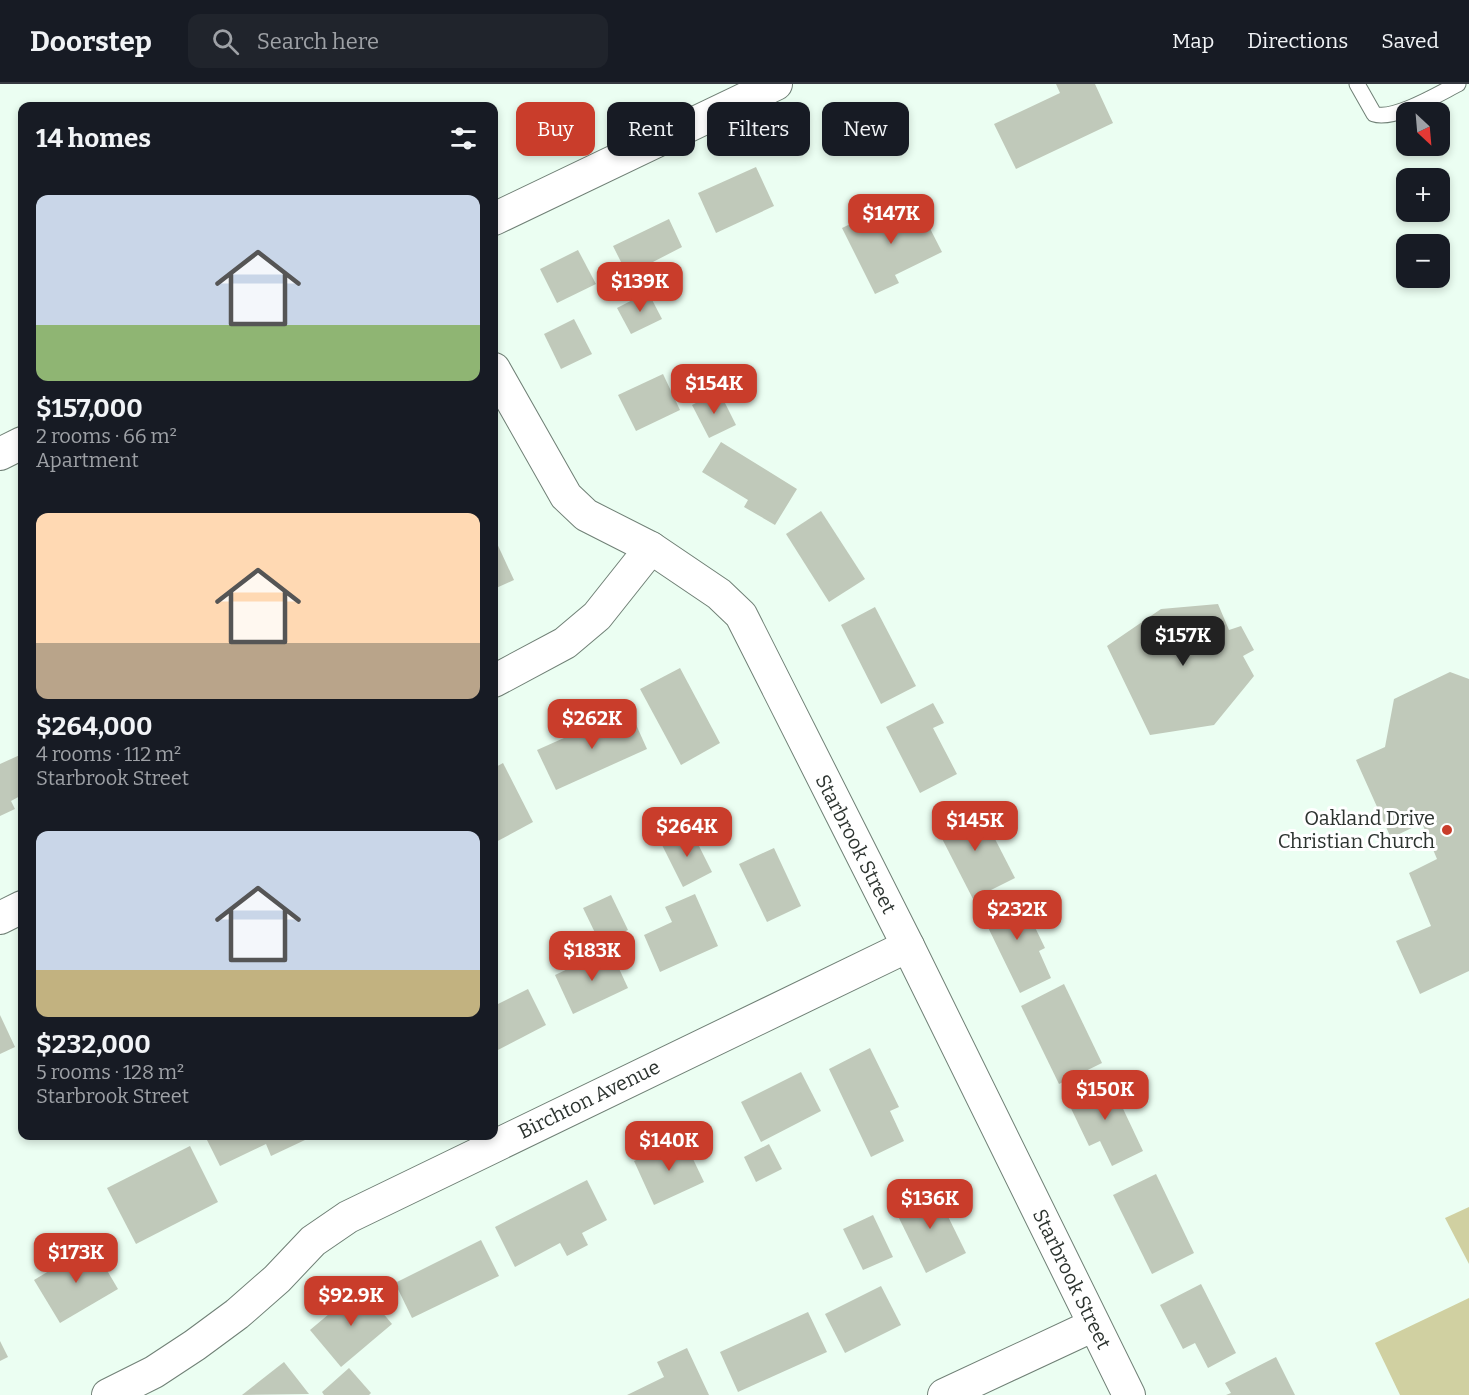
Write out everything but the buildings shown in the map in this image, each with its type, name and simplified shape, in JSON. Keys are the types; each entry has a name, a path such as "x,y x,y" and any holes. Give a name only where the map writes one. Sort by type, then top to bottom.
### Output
{"street":[{"path":"498,217 776,84"},
{"name":"Starbrook Street","path":"498,376 566,496 586,515 651,548 719,594 741,615 908,946 1129,1395"},
{"path":"0,454 18,445"},
{"path":"498,679 565,643 597,616 651,548"},
{"path":"0,918 18,909"},
{"name":"Birchton Avenue","path":"108,1395 154,1372 229,1321 277,1279 313,1242 348,1216 908,946"},
{"path":"945,1395 1094,1325"}],"lane":[{"path":"1357,84 1374,114 1380,116 1400,111 1458,84"}],"green space":[{"path":"1469,1207 1469,1264 1445,1218"},
{"path":"1469,1298 1469,1395 1400,1395 1375,1343"}],"place":[{"name":"Oakland Drive Christian Church","path":"1447,830"}]}
